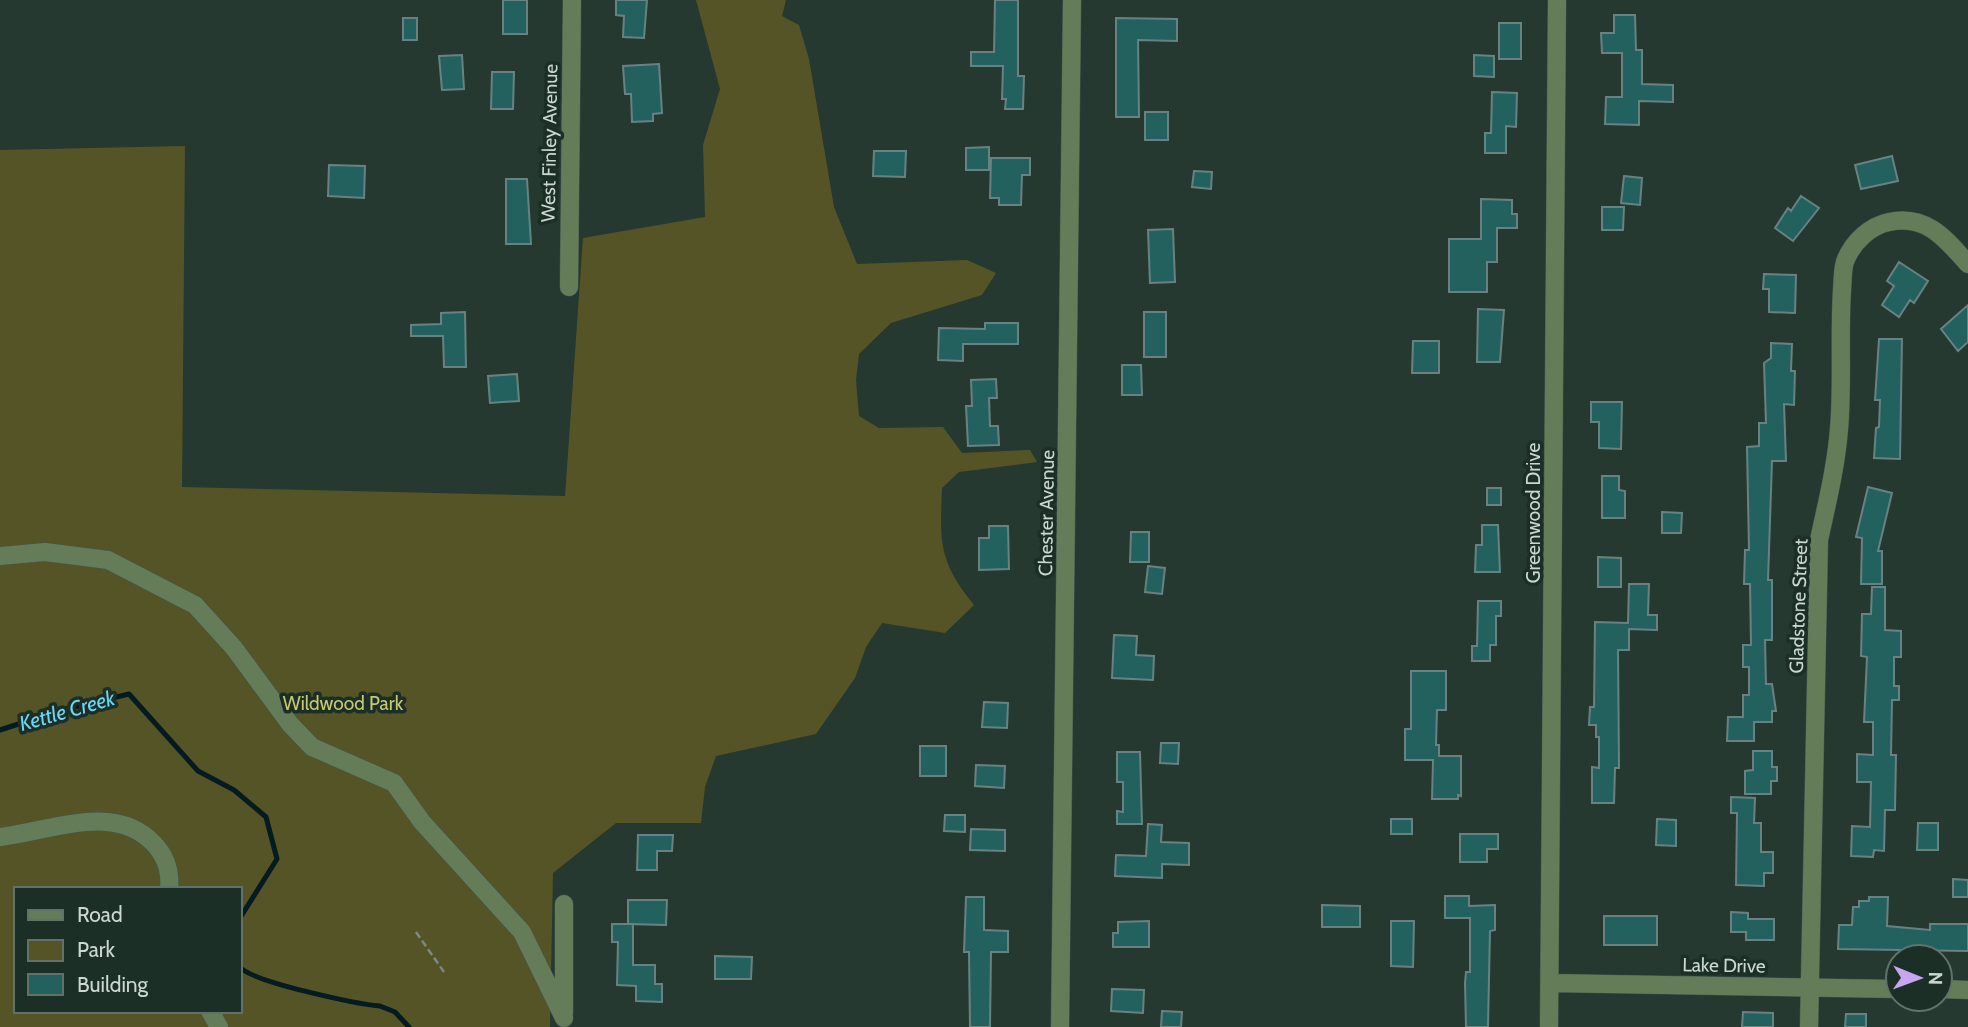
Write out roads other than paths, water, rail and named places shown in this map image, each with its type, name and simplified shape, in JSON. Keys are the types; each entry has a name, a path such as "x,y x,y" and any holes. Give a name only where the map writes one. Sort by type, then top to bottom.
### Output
{"street":[{"name":"West Finley Avenue","path":"569,287 572,0"},
{"name":"Chester Avenue","path":"1060,1027 1072,0"},
{"name":"Greenwood Drive","path":"1549,1027 1557,0"},
{"name":"Gladstone Street","path":"1809,1027 1818,540 1834,471 1839,428 1840,325 1845,260 1860,237 1880,224 1905,219 1927,225 1941,233 1968,264"},
{"path":"0,556 45,552 107,560 195,605 234,649 290,724 312,747 394,783 422,822 522,932 564,1023"},
{"path":"0,837 107,822 133,828 158,846 170,874 169,887"},
{"path":"564,904 564,1023"},
{"name":"Lake Drive","path":"1550,983 1884,989"}],"waterway":[{"name":"Kettle Creek","path":"0,730 62,710 129,694 198,771 234,790 266,817 277,859 242,915"},
{"name":"Kettle Creek","path":"242,968 284,985 329,997 380,1006 395,1012 409,1027"}],"park label":[{"name":"Wildwood Park","path":"343,703"}]}
